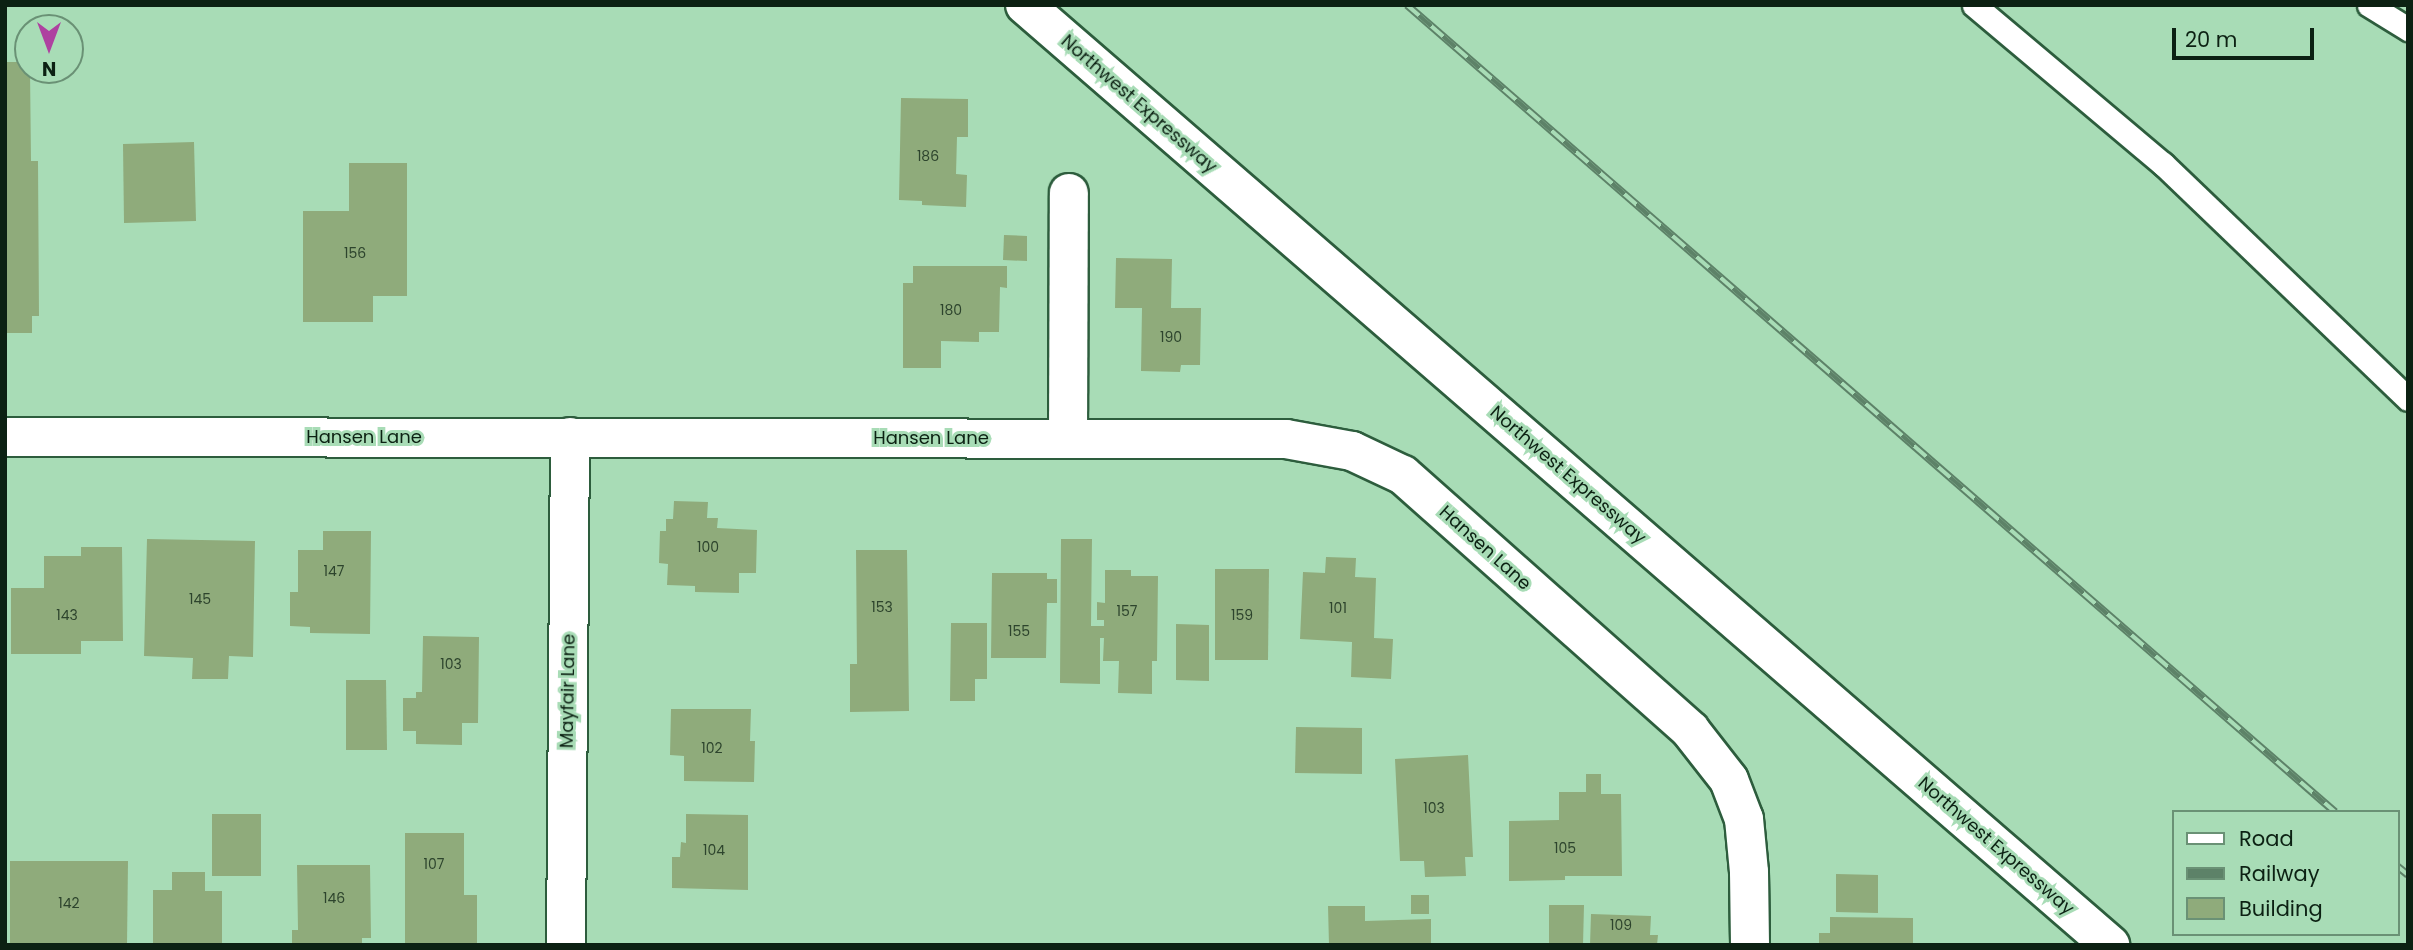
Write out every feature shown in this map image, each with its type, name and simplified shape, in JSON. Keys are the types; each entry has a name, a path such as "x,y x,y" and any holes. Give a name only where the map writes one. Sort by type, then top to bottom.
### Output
{"street":[{"name":"Northwest Expressway","path":"1025,5 2110,945"},
{"path":"1068,438 1069,193"},
{"name":"Mayfair Lane","path":"566,945 570,436"},
{"name":"Hansen Lane","path":"5,437 1286,439 1352,451 1403,475 1690,730 1729,780 1744,819 1749,872 1750,945"}],"lane":[{"path":"1974,5 2163,164 2408,399"},
{"path":"2369,5 2408,29"}],"building":[{"path":"5,62 14,62 14,84 30,84 31,161 38,161 39,316 32,316 32,333 5,333"},
{"path":"901,98 968,99 968,137 957,137 956,174 967,175 966,207 922,205 922,201 899,200"},
{"path":"194,142 196,221 124,223 123,144"},
{"path":"349,163 407,163 407,296 373,296 373,322 303,322 303,211 349,211"},
{"path":"1004,235 1027,236 1027,261 1003,260"},
{"path":"1116,258 1172,259 1171,308 1201,308 1200,365 1181,365 1180,372 1141,371 1142,308 1115,308"},
{"path":"913,266 1007,266 1007,288 1000,287 999,332 979,332 979,342 941,341 941,368 903,368 903,283 913,283"},
{"path":"674,501 708,502 707,518 718,518 717,528 757,530 756,573 739,573 739,593 695,592 695,586 667,585 668,564 659,563 660,531 666,531 666,519 673,519"},
{"path":"323,531 371,531 370,634 310,633 310,627 290,626 290,592 298,592 298,550 323,550"},
{"path":"147,539 255,541 253,657 229,656 228,679 192,679 193,658 144,656"},
{"path":"1061,539 1092,539 1091,626 1104,626 1104,620 1097,620 1097,602 1105,603 1105,570 1131,570 1131,576 1158,576 1157,661 1152,661 1152,694 1118,693 1119,661 1103,661 1104,638 1100,638 1100,684 1060,683"},
{"path":"81,547 122,547 123,641 81,641 81,654 11,654 11,588 44,588 44,556 81,556"},
{"path":"856,550 907,550 909,711 850,712 850,664 857,664"},
{"path":"1326,557 1356,558 1355,577 1376,578 1374,638 1393,639 1391,679 1351,677 1352,642 1300,639 1303,572 1325,573"},
{"path":"1215,569 1269,569 1268,660 1215,660"},
{"path":"992,573 1047,573 1047,579 1057,579 1057,603 1047,603 1046,658 991,658"},
{"path":"951,623 987,623 987,679 975,679 975,701 950,701"},
{"path":"1176,624 1209,625 1209,681 1176,680"},
{"path":"423,636 479,637 478,723 462,723 462,745 416,744 416,731 403,731 403,698 416,698 416,692 422,692"},
{"path":"346,680 386,680 387,750 346,750"},
{"path":"671,709 751,709 750,741 755,741 754,782 684,781 684,756 670,755"},
{"path":"1296,727 1362,728 1362,774 1295,773"},
{"path":"1468,755 1473,857 1465,857 1466,876 1425,877 1424,861 1400,861 1395,759"},
{"path":"1586,774 1601,774 1601,794 1621,794 1622,876 1565,876 1565,880 1509,881 1509,821 1559,820 1559,792 1586,792"},
{"path":"212,814 261,814 261,876 212,876"},
{"path":"686,814 748,815 748,890 672,888 672,857 680,857 681,842 686,843"},
{"path":"405,833 464,833 464,895 477,895 477,945 405,945"},
{"path":"10,861 128,861 127,945 10,945"},
{"path":"297,865 370,865 371,938 362,938 362,945 292,945 292,930 298,930"},
{"path":"172,872 205,872 205,891 222,891 222,945 153,945 153,890 172,890"},
{"path":"1836,874 1878,875 1878,913 1836,912"},
{"path":"1411,895 1429,895 1429,914 1411,914"},
{"path":"1549,905 1584,905 1583,945 1549,945"},
{"path":"1328,906 1365,906 1365,921 1431,919 1431,945 1329,945"},
{"path":"1591,914 1651,916 1650,935 1658,935 1657,945 1590,945"},
{"path":"1830,917 1913,918 1913,945 1819,945 1819,933 1830,933"}],"railway":[{"path":"1407,5 2333,810"},
{"path":"2399,868 2408,875"}]}
